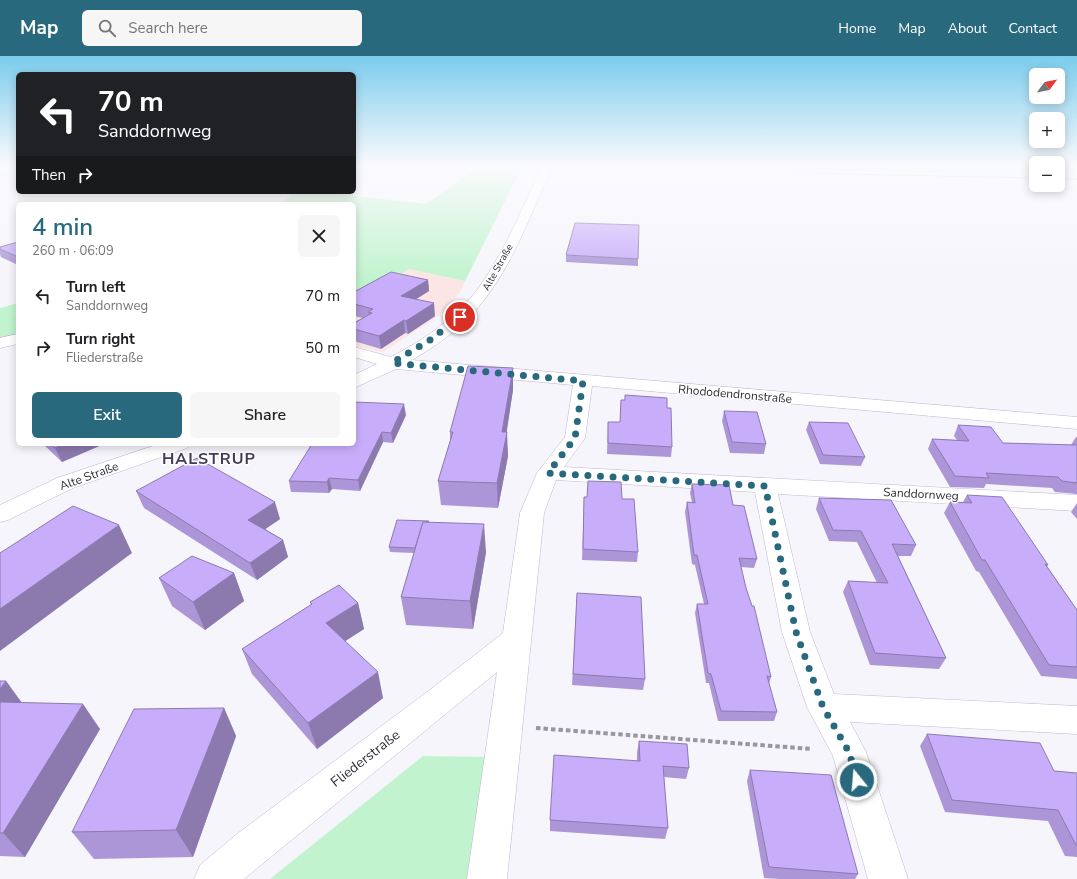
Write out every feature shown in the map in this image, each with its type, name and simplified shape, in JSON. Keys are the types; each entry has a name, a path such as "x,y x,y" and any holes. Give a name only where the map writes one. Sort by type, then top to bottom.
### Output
{"street":[{"name":"Alte Straße","path":"356,381 392,363 445,330 479,297 514,236 530,203"},
{"path":"0,344 16,340"},
{"name":"Rhododendronstraße","path":"356,353 392,363 583,381 1077,423"},
{"path":"487,879 532,513 548,473 575,438 583,381"},
{"name":"Alte Straße","path":"0,514 66,483 174,446"},
{"name":"Sanddornweg","path":"548,473 1077,503"},
{"path":"765,486 796,632 823,707 849,752 888,879"},
{"name":"Fliederstraße","path":"214,879 375,750 479,670 517,638"},
{"path":"823,707 1077,720"}],"path":[{"path":"505,726 849,752"}],"shaded area":[{"path":"409,269 465,281 460,292 440,315 383,352 356,346 356,300"}],"green space":[{"path":"356,203 504,203 465,281 409,269 356,300"},
{"path":"16,304 16,314 12,313 16,314 16,333 0,337 0,308"},
{"path":"423,756 487,757 467,879 270,879"}],"building":[{"path":"575,223 639,225 638,259 566,255"},
{"path":"16,243 16,256 0,249 0,247"},
{"path":"391,272 428,280 401,296 434,303 379,336 356,330 356,322 372,313 368,312 373,309 356,305 356,291"},
{"path":"468,366 513,368 502,432 507,432 497,483 438,481 453,432 450,432"},
{"path":"625,395 667,398 667,408 671,408 672,447 608,443 608,422 620,422 621,400 625,400"},
{"path":"356,402 404,404 391,433 382,432 358,480 329,478 327,482 289,481 311,446 356,446"},
{"path":"724,411 757,412 766,444 732,442"},
{"path":"809,422 848,423 865,457 823,455"},
{"path":"958,425 991,427 1003,443 1077,445 1077,483 1062,481 1058,477 986,473 989,478 955,476 932,439 969,441"},
{"path":"197,458 275,502 248,520 283,540 250,563 136,491"},
{"path":"588,481 621,482 622,499 634,499 638,552 583,549 584,497 587,497"},
{"path":"692,484 729,485 733,505 744,506 757,559 739,558 746,588 752,606 754,606 771,677 767,676 777,712 721,711 711,674 708,673 697,604 708,604 697,555 694,555 687,502 695,503"},
{"path":"967,495 1002,497 1048,565 1045,564 1077,610 1077,667 1049,665 985,560 982,560 950,502 972,503"},
{"path":"819,498 891,500 916,545 892,544 946,658 875,653 848,581 888,583 861,531 833,530"},
{"path":"73,506 119,525 0,609 0,553"},
{"path":"397,520 429,521 423,522 415,548 389,547"},
{"path":"423,522 484,524 470,601 401,597"},
{"path":"192,556 234,573 193,602 159,578"},
{"path":"339,585 358,603 326,623 378,672 308,723 242,649 312,604 310,602"},
{"path":"577,593 641,597 645,679 573,674"},
{"path":"0,681 6,681 0,689"},
{"path":"0,702 83,704 3,833 0,833"},
{"path":"224,708 176,830 72,832 134,709"},
{"path":"927,734 1040,743 1054,771 1077,773 1077,845 1058,810 952,800"},
{"path":"639,741 687,744 689,768 663,766 668,828 550,820 554,755 640,761"},
{"path":"750,770 831,775 858,874 769,867"}],"district":[{"name":"HALSTRUP","path":"209,458"}],"route":[{"path":"460,317 445,330 392,363 583,381 575,438 548,473 765,486 796,632 823,707 849,752 857,780"}]}
